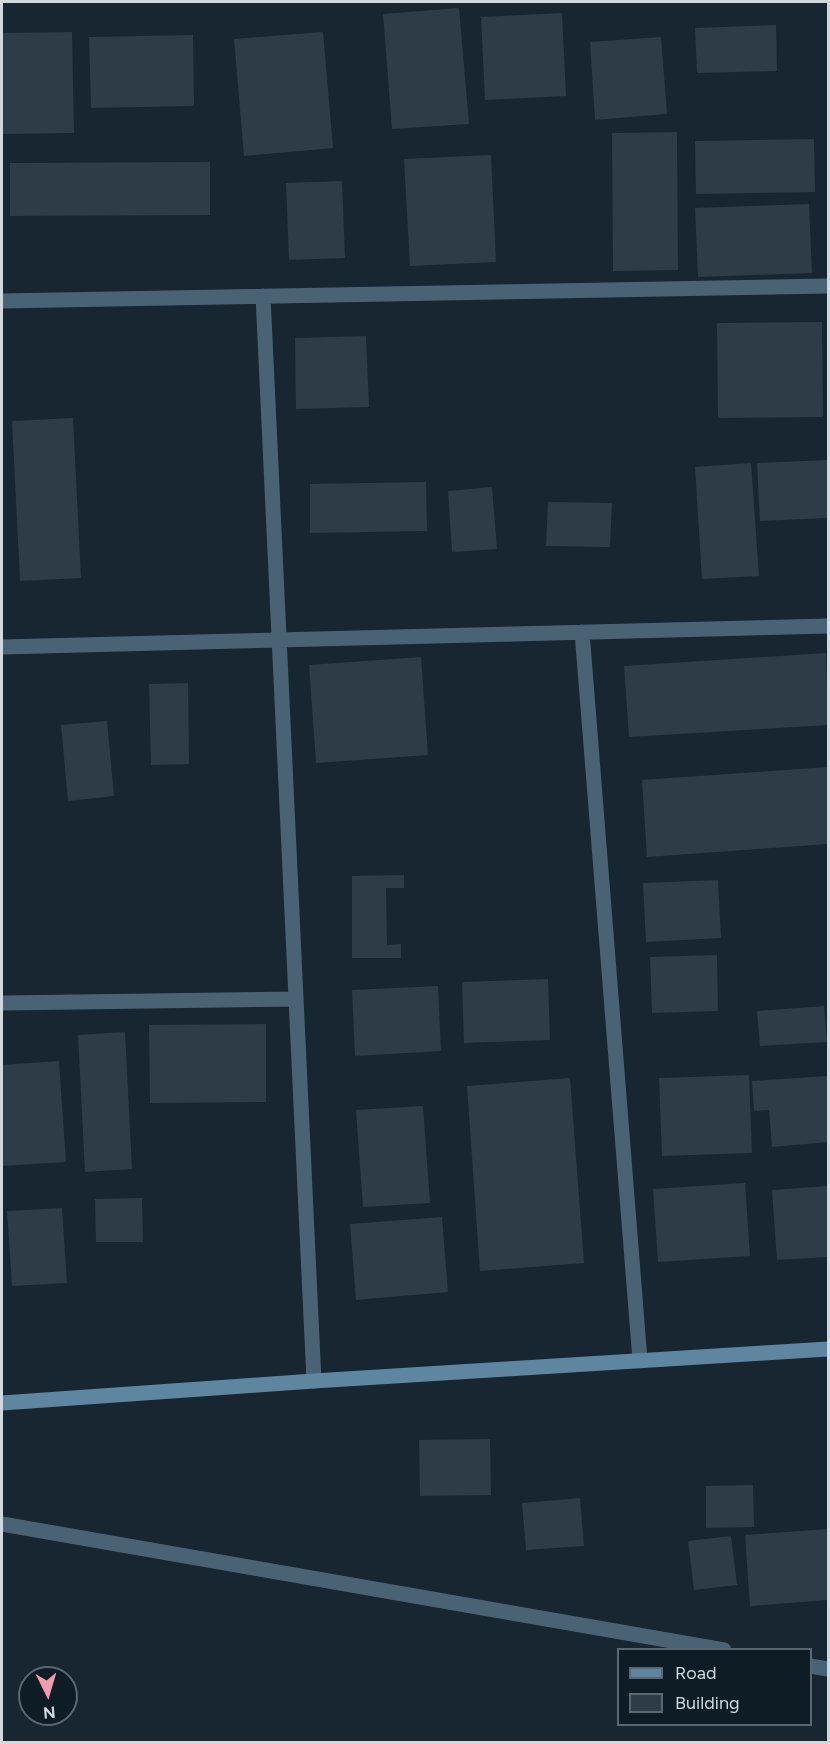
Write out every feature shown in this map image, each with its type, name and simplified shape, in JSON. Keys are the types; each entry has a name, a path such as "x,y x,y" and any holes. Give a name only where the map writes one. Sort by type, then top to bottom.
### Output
{"street":[{"path":"2,301 828,286"},
{"path":"263,296 314,1380"},
{"path":"2,647 828,626"},
{"path":"582,632 640,1360"},
{"path":"2,1003 296,999"},
{"path":"2,1403 314,1380 828,1349"},
{"path":"2,1524 713,1648"},
{"path":"812,1666 828,1669"}],"building":[{"path":"459,8 469,124 392,129 383,14"},
{"path":"562,13 566,96 485,100 481,17"},
{"path":"776,25 777,71 697,73 695,28"},
{"path":"72,32 74,133 2,134 2,33"},
{"path":"323,32 333,148 244,156 234,39"},
{"path":"193,35 194,106 91,108 89,37"},
{"path":"661,37 667,114 595,120 590,42"},
{"path":"677,132 678,270 613,271 612,133"},
{"path":"814,139 815,192 696,194 695,141"},
{"path":"491,155 496,262 410,266 404,159"},
{"path":"210,162 210,215 10,216 10,163"},
{"path":"342,181 345,258 289,260 286,183"},
{"path":"809,204 812,273 698,277 695,208"},
{"path":"822,322 823,417 718,418 717,323"},
{"path":"366,336 369,407 296,409 295,338"},
{"path":"73,418 81,578 20,581 12,421"},
{"path":"828,460 828,518 760,521 757,463"},
{"path":"751,463 759,576 702,579 695,467"},
{"path":"426,482 427,531 310,533 310,484"},
{"path":"492,487 497,549 452,552 448,491"},
{"path":"548,502 612,503 610,547 546,546"},
{"path":"826,653 828,725 629,737 624,666"},
{"path":"421,657 428,755 316,763 309,665"},
{"path":"188,683 189,764 151,765 149,684"},
{"path":"107,721 114,796 68,801 61,725"},
{"path":"828,767 828,844 647,857 642,780"},
{"path":"404,875 404,888 386,888 387,945 401,944 401,958 352,958 352,876"},
{"path":"718,880 721,938 646,942 643,883"},
{"path":"717,955 718,1011 652,1013 650,957"},
{"path":"548,979 550,1040 464,1043 462,982"},
{"path":"438,986 441,1051 355,1056 352,990"},
{"path":"824,1006 827,1042 760,1046 757,1011"},
{"path":"266,1024 266,1102 150,1103 149,1025"},
{"path":"125,1032 132,1169 85,1172 78,1035"},
{"path":"59,1061 66,1162 2,1166 2,1065"},
{"path":"749,1075 752,1153 662,1156 659,1078"},
{"path":"828,1076 828,1142 772,1147 769,1110 754,1111 752,1081"},
{"path":"570,1078 584,1263 480,1271 467,1086"},
{"path":"423,1106 430,1203 363,1207 356,1110"},
{"path":"745,1183 750,1256 658,1262 653,1189"},
{"path":"828,1186 828,1257 777,1260 772,1190"},
{"path":"142,1198 143,1242 96,1242 95,1199"},
{"path":"62,1208 67,1283 12,1286 7,1211"},
{"path":"442,1217 448,1292 356,1300 350,1224"},
{"path":"490,1439 491,1495 420,1496 419,1440"},
{"path":"753,1485 754,1527 706,1528 706,1486"},
{"path":"580,1498 584,1546 526,1550 522,1503"},
{"path":"828,1529 828,1600 750,1606 745,1535"},
{"path":"731,1536 737,1585 694,1590 688,1541"}]}
